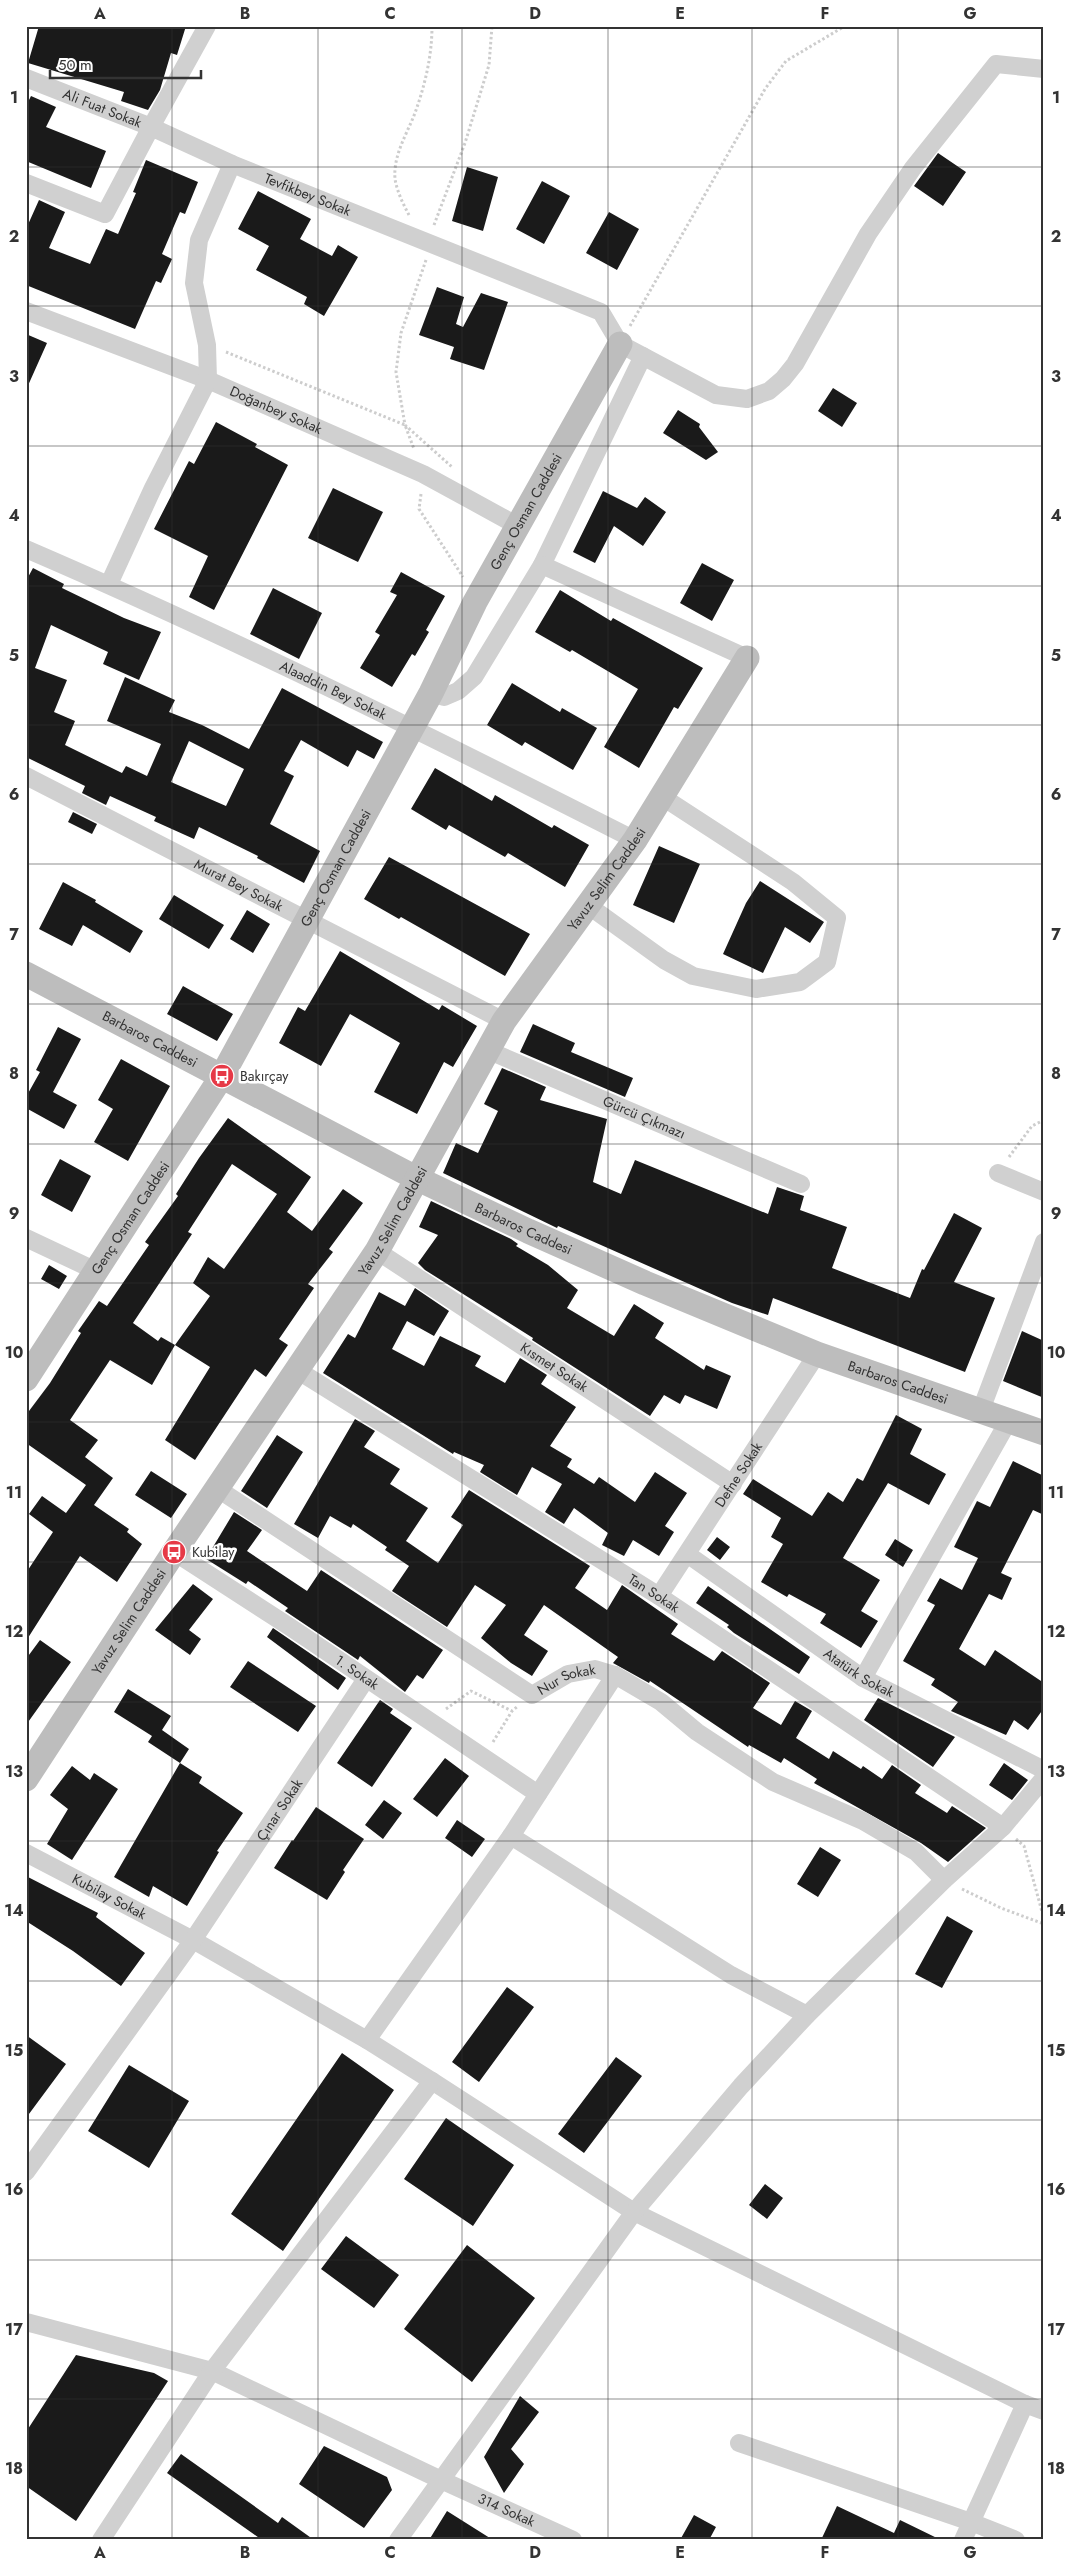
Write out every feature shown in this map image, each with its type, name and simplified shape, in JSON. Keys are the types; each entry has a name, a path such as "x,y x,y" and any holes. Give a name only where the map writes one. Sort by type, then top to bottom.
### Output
{"street":[{"path":"26,183 105,214 207,26"},
{"path":"620,344 716,395 747,399 769,391 783,379 795,364 868,234 913,168 996,64 1044,69"},
{"name":"Ali Fuat Sokak","path":"26,78 151,127"},
{"name":"Tevfikbey Sokak","path":"151,127 232,164 601,312 620,344"},
{"path":"109,584 153,488 208,380 207,345 194,283 199,240 232,164"},
{"name":"Doğanbey Sokak","path":"26,311 208,380 423,474 518,526"},
{"name":"Genç Osman Caddesi","path":"26,1379 222,1076 413,728 474,602 620,344"},
{"path":"431,693 444,697 458,691 474,677 542,565 643,356"},
{"name":"Alaaddin Bey Sokak","path":"26,549 109,584 413,728 635,840"},
{"path":"542,565 747,658"},
{"name":"Yavuz Selim Caddesi","path":"26,1779 174,1552 377,1251 504,1021 590,906 635,840 747,658"},
{"name":"Murat Bey Sokak","path":"26,776 504,1021"},
{"path":"590,906 664,960 692,976 756,989 800,982 826,962 837,918 793,882 661,796"},
{"name":"Barbaros Caddesi","path":"26,974 416,1178 645,1283 817,1354 1044,1433"},
{"name":"Gürcü Çıkmazı","path":"487,1050 801,1184"},
{"path":"998,1173 1044,1192"},
{"path":"26,1238 96,1271"},
{"path":"981,1410 1044,1242"},
{"name":"Kısmet Sokak","path":"377,1251 733,1484"},
{"name":"Defne Sokak","path":"659,1596 817,1354"},
{"name":"Tan Sokak","path":"297,1370 659,1596 1003,1827"},
{"path":"863,1678 1009,1420"},
{"name":"Nur Sokak","path":"218,1489 532,1695 568,1674 595,1669 615,1675 661,1702 696,1732 765,1777 863,1821 916,1852 944,1880"},
{"name":"1. Sokak","path":"174,1552 290,1627 538,1794"},
{"name":"Atatürk Sokak","path":"687,1554 863,1678 1044,1770"},
{"path":"366,2040 511,1836 615,1675"},
{"name":"Çınar Sokak","path":"27,2169 192,1940 366,1679"},
{"path":"398,2540 439,2479 634,2212 741,2086 807,2015 944,1880 1003,1827 1044,1778"},
{"path":"511,1836 731,1975 807,2015"},
{"name":"Kubilay Sokak","path":"26,1852 192,1940 366,2040 634,2212 1025,2404 1044,2411"},
{"path":"101,2540 212,2371 432,2081"},
{"name":"314 Sokak","path":"26,2322 212,2371 439,2479 573,2540"},
{"path":"964,2540 1025,2404"},
{"path":"739,2442 971,2522 1016,2540"}],"path":[{"path":"430,242 414,224 403,203 395,179 397,156 415,113 432,49 432,26"},
{"path":"405,425 396,372 401,334 424,271 437,214 464,143 489,65 492,26"},
{"path":"620,344 764,89 786,61 845,26"},
{"path":"207,345 405,425 454,469"},
{"path":"423,474 419,508 449,552 474,602"},
{"path":"998,1173 1032,1126 1044,1120"},
{"path":"430,1721 471,1691 512,1711"},
{"path":"484,1758 512,1711 532,1695"},
{"path":"1003,1827 1024,1846 1044,1919"},
{"path":"944,1880 1001,1908 1044,1924"}],"building":[{"path":"39,26 186,26 177,55 171,53 160,90 148,110 121,101 124,92 28,63"},
{"path":"31,96 56,107 46,127 106,151 91,188 26,161 26,106"},
{"path":"938,153 966,172 943,206 914,186"},
{"path":"146,160 198,182 185,214 180,212 162,254 172,259 161,283 156,281 135,329 26,285 26,229 39,200 65,212 49,248 90,264 106,229 118,234 136,193 133,192"},
{"path":"467,167 498,177 483,231 452,221"},
{"path":"542,181 570,196 544,244 516,229"},
{"path":"258,191 311,219 300,239 332,256 338,245 358,257 324,316 304,304 307,297 256,270 269,246 238,229"},
{"path":"609,212 639,229 617,270 586,253"},
{"path":"437,287 464,297 456,324 463,327 481,293 508,302 484,370 450,359 454,347 419,335"},
{"path":"26,334 47,343 26,390"},
{"path":"833,388 857,403 842,427 818,411"},
{"path":"678,410 700,424 699,427 718,452 706,460 663,433"},
{"path":"216,422 257,444 255,447 288,465 214,610 189,597 208,556 154,529 189,461 194,464"},
{"path":"333,488 383,512 358,562 308,538"},
{"path":"603,491 637,508 645,497 666,512 643,546 614,526 595,563 573,552"},
{"path":"702,563 734,580 712,621 680,603"},
{"path":"33,568 64,584 62,588 124,618 161,632 139,680 103,664 108,652 51,625 35,668 67,680 54,712 75,721 65,745 122,773 126,766 147,776 161,744 107,721 125,677 175,700 169,712 202,725 249,749 282,688 383,742 374,759 357,750 348,767 301,740 284,771 294,776 270,824 320,851 304,883 257,858 258,856 199,827 194,839 154,821 156,817 110,796 106,805 82,793 85,786 26,757 26,581","holes":["189,741 244,769 226,806 171,782"]},
{"path":"401,572 445,596 426,630 429,632 415,656 412,654 392,687 360,668 380,635 375,632 397,595 390,592"},
{"path":"273,588 322,613 299,659 250,634"},
{"path":"560,590 611,621 613,618 703,668 678,709 674,707 639,768 604,747 638,689 572,650 570,652 535,632"},
{"path":"512,683 560,712 562,708 597,728 573,770 525,742 522,746 487,725"},
{"path":"435,768 492,801 495,795 552,828 554,825 589,845 565,887 508,853 505,857 449,825 446,830 411,809"},
{"path":"73,812 97,824 92,834 68,822"},
{"path":"659,846 700,864 674,923 633,905"},
{"path":"389,857 530,934 505,976 401,917 399,919 364,899"},
{"path":"760,881 824,922 810,943 785,927 763,973 723,954 746,903"},
{"path":"63,882 96,900 95,902 143,931 130,953 83,925 72,946 39,929"},
{"path":"174,895 224,925 209,949 159,919"},
{"path":"247,910 270,924 253,953 230,939"},
{"path":"340,951 439,1010 442,1005 477,1026 453,1067 444,1062 417,1114 374,1092 400,1043 350,1014 321,1066 279,1043 298,1007 305,1011"},
{"path":"183,986 233,1014 217,1041 167,1014"},
{"path":"533,1024 575,1043 571,1052 633,1078 625,1097 520,1052"},
{"path":"58,1027 81,1039 53,1092 77,1105 64,1129 26,1108 26,1097 40,1072 36,1070"},
{"path":"121,1059 170,1086 128,1161 94,1142 113,1109 98,1100"},
{"path":"502,1068 546,1087 540,1100 607,1119 593,1182 621,1194 635,1160 768,1214 777,1187 804,1196 800,1210 847,1227 832,1268 910,1298 922,1269 924,1270 954,1213 982,1228 954,1282 995,1298 965,1372 773,1298 768,1315 732,1303 558,1226 557,1228 443,1173 456,1143 478,1153 498,1111 484,1104"},
{"path":"228,1118 311,1177 287,1212 312,1231 343,1189 363,1203 329,1249 333,1252 308,1284 314,1288 279,1339 288,1345 266,1377 255,1369 195,1460 165,1440 210,1367 175,1345 152,1385 110,1360 70,1420 98,1440 85,1457 113,1478 94,1505 129,1529 127,1532 142,1544 117,1582 80,1556 26,1641 26,1573 53,1532 29,1514 42,1496 66,1513 86,1485 26,1443 26,1415 50,1383 81,1333 78,1331 99,1301 107,1306 149,1245 145,1242 178,1196 176,1194","holes":["232,1164 277,1194 224,1269 208,1257 193,1283 210,1296 175,1345 161,1337 158,1341 133,1323 192,1234 188,1232"]},
{"path":"60,1159 91,1176 72,1212 41,1195"},
{"path":"431,1201 511,1239 518,1244 516,1246 548,1265 578,1290 567,1308 614,1336 634,1304 664,1323 655,1338 704,1370 706,1365 731,1376 717,1409 685,1395 680,1404 664,1395 650,1416 532,1340 533,1338 425,1270 418,1263 438,1235 419,1227"},
{"path":"49,1265 67,1276 59,1289 41,1279"},
{"path":"415,1288 449,1311 434,1336 407,1321 392,1349 424,1366 440,1336 481,1356 475,1366 505,1383 520,1358 547,1375 541,1384 576,1407 550,1446 572,1459 567,1467 594,1484 599,1477 635,1502 655,1472 687,1493 665,1526 674,1532 659,1556 633,1540 624,1556 602,1545 608,1533 574,1508 564,1524 545,1512 562,1484 532,1467 517,1495 480,1472 484,1465 454,1452 453,1454 323,1373 348,1334 355,1338 379,1292 405,1306"},
{"path":"1022,1331 1044,1341 1044,1398 1003,1381"},
{"path":"896,1415 922,1429 910,1454 946,1474 929,1505 888,1483 843,1558 880,1580 861,1611 878,1621 861,1648 820,1623 826,1614 789,1594 787,1597 761,1582 783,1544 771,1537 781,1518 743,1494 753,1479 812,1516 828,1492 843,1502 857,1478 863,1481"},
{"path":"355,1419 375,1431 364,1447 400,1469 390,1484 428,1508 406,1541 438,1563 463,1525 451,1517 469,1490 590,1566 575,1588 607,1610 622,1585 678,1624 671,1634 714,1661 722,1651 770,1683 753,1708 781,1725 795,1701 812,1711 796,1738 829,1759 833,1751 861,1769 863,1766 882,1779 892,1765 921,1785 915,1793 947,1813 952,1806 986,1828 948,1862 921,1843 814,1783 817,1779 784,1758 781,1763 749,1745 748,1747 650,1681 649,1683 613,1663 618,1657 544,1605 524,1635 548,1651 532,1676 511,1663 481,1638 506,1605 475,1585 447,1627 392,1591 409,1566 385,1550 387,1547 353,1524 351,1528 330,1516 318,1538 294,1524"},
{"path":"277,1435 303,1452 267,1508 241,1491"},
{"path":"1013,1461 1044,1476 1044,1515 1033,1510 1001,1573 1012,1578 1002,1600 989,1594 959,1649 985,1666 995,1650 1044,1683 1044,1708 1028,1730 1014,1720 1006,1735 951,1711 958,1702 931,1685 935,1679 903,1661 935,1605 927,1601 940,1578 962,1590 978,1558 954,1547 977,1501 990,1507"},
{"path":"151,1471 187,1494 171,1518 135,1495"},
{"path":"234,1512 262,1530 247,1551 307,1591 321,1570 443,1650 423,1679 417,1675 405,1692 360,1656 358,1660 285,1611 288,1608 248,1581 246,1584 195,1552 210,1552"},
{"path":"717,1537 730,1547 720,1560 707,1550"},
{"path":"895,1539 913,1550 903,1567 885,1555"},
{"path":"193,1584 213,1599 189,1630 201,1639 190,1655 155,1630"},
{"path":"708,1586 810,1657 799,1674 734,1633 727,1627 729,1625 696,1603"},
{"path":"273,1628 346,1678 338,1690 267,1637"},
{"path":"40,1640 71,1662 26,1725 26,1659"},
{"path":"248,1661 316,1706 298,1732 230,1687"},
{"path":"128,1689 171,1716 162,1730 189,1749 180,1763 148,1742 152,1736 114,1712"},
{"path":"878,1698 955,1737 933,1767 864,1720"},
{"path":"380,1700 393,1709 390,1713 412,1728 372,1787 337,1763"},
{"path":"445,1758 469,1776 437,1817 413,1799"},
{"path":"180,1763 202,1777 199,1783 243,1813 217,1851 219,1852 187,1906 153,1886 149,1897 114,1877"},
{"path":"1004,1763 1028,1780 1012,1800 989,1785"},
{"path":"72,1766 90,1780 94,1773 118,1789 72,1860 47,1844 68,1809 50,1795"},
{"path":"384,1800 402,1813 383,1839 365,1825"},
{"path":"316,1807 364,1839 343,1870 345,1872 327,1900 274,1868"},
{"path":"457,1820 485,1839 472,1857 445,1838"},
{"path":"820,1847 841,1860 818,1897 797,1884"},
{"path":"26,1876 98,1913 96,1917 145,1953 121,1986 73,1951 26,1921"},
{"path":"947,1916 973,1931 942,1988 915,1974"},
{"path":"507,1987 534,2007 479,2082 452,2062"},
{"path":"26,2035 66,2064 26,2118"},
{"path":"342,2053 394,2090 283,2251 231,2214"},
{"path":"616,2057 642,2076 584,2153 558,2134"},
{"path":"129,2065 189,2101 149,2168 88,2131"},
{"path":"446,2118 514,2165 473,2226 404,2179"},
{"path":"765,2184 783,2198 767,2219 749,2205"},
{"path":"346,2236 399,2275 374,2308 321,2269"},
{"path":"467,2245 535,2298 472,2382 404,2329"},
{"path":"76,2355 154,2373 168,2381 76,2521 26,2486 26,2432"},
{"path":"520,2396 539,2412 511,2449 524,2464 504,2493 484,2457"},
{"path":"324,2446 387,2477 392,2490 364,2528 299,2484"},
{"path":"181,2454 278,2523 282,2517 314,2540 262,2540 167,2473"},
{"path":"837,2506 894,2533 900,2520 941,2540 821,2540"},
{"path":"447,2511 493,2540 429,2540"},
{"path":"694,2515 716,2527 709,2540 680,2540"}],"place":[{"name":"Bakırçay","path":"222,1076"},
{"name":"Kubilay","path":"174,1552"}]}
